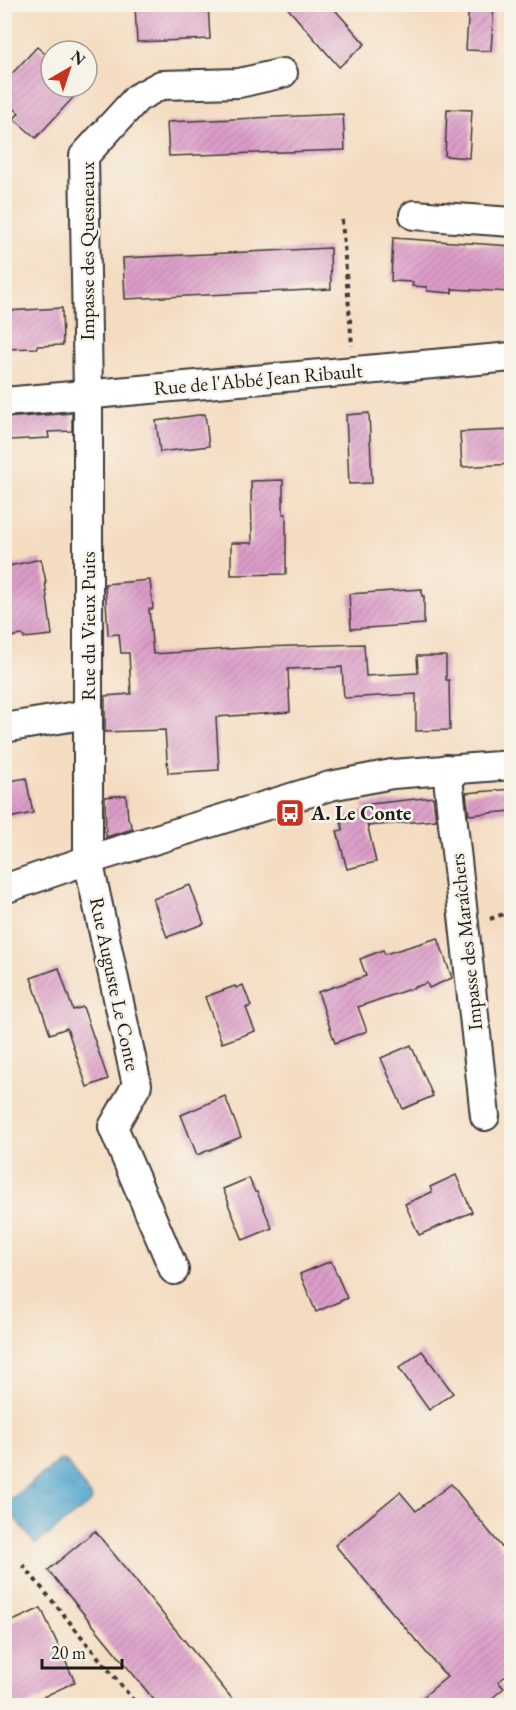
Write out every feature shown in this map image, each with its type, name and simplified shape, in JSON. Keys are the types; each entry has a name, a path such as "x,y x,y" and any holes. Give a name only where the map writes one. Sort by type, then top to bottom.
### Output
{"street":[{"name":"Impasse des Quesneaux","path":"88,393 84,156 137,98 161,86 239,83 284,73"},
{"path":"414,215 512,222"},
{"name":"Rue de l'Abbé Jean Ribault","path":"4,402 512,357"},
{"name":"Rue du Vieux Puits","path":"88,393 88,860"},
{"path":"4,728 88,714"},
{"path":"4,889 88,860 330,786 392,774 512,765"},
{"name":"Impasse des Maraîchers","path":"447,769 485,1116"},
{"name":"Rue Auguste Le Conte","path":"88,860 137,1084 113,1127 174,1270"}],"path":[{"path":"342,220 354,370"},
{"path":"23,1565 138,1706"}],"water":[{"path":"60,1460 66,1461 92,1498 91,1502 36,1544 8,1509 7,1503"}],"building":[{"path":"208,4 210,39 137,42 135,6"},
{"path":"284,4 330,4 365,44 339,67"},
{"path":"469,4 494,4 491,51 466,50"},
{"path":"37,47 39,49 39,99 72,99 36,138 14,119 19,113 4,99 4,82"},
{"path":"447,109 472,110 469,158 445,156"},
{"path":"343,114 345,150 169,156 167,122"},
{"path":"393,238 512,246 512,292 452,289 452,293 427,291 427,287 412,286 413,282 391,281"},
{"path":"330,248 331,289 125,299 123,258"},
{"path":"62,308 63,345 4,349 4,314 7,314 6,311"},
{"path":"72,413 72,431 48,432 49,438 9,440 9,438 4,438 4,418"},
{"path":"369,413 372,483 349,484 346,415"},
{"path":"205,414 209,446 160,452 156,421"},
{"path":"512,430 512,464 462,467 460,432"},
{"path":"283,480 283,514 286,514 286,574 231,575 231,543 252,543 251,481"},
{"path":"41,559 52,635 24,638 22,635 4,638 4,567"},
{"path":"150,580 153,609 149,609 153,654 260,647 364,644 366,676 418,673 417,656 446,656 450,730 416,731 416,694 344,698 342,667 288,669 290,712 216,717 219,770 168,773 165,730 105,732 105,696 131,694 129,653 121,653 119,634 108,635 105,584"},
{"path":"422,589 424,624 351,629 349,594"},
{"path":"26,778 33,813 4,819 4,782"},
{"path":"512,789 512,811 469,815 466,793"},
{"path":"126,795 128,818 133,829 106,837 105,797"},
{"path":"433,797 436,820 368,826 367,823 376,862 347,869 337,831 343,830 340,817 364,811 362,805"},
{"path":"190,885 204,924 167,937 153,899"},
{"path":"438,938 452,978 429,988 427,983 358,1007 367,1031 335,1043 318,992 366,976 360,959 383,950 385,954"},
{"path":"59,968 73,1010 83,1007 108,1079 87,1087 67,1028 50,1034 31,978"},
{"path":"243,985 251,1006 246,1008 255,1031 222,1043 205,997"},
{"path":"411,1045 433,1096 403,1109 381,1058"},
{"path":"225,1096 241,1137 197,1155 181,1115"},
{"path":"456,1175 472,1212 419,1235 405,1204 432,1192 430,1187"},
{"path":"249,1178 272,1228 243,1240 223,1189"},
{"path":"331,1261 347,1298 316,1312 300,1274"},
{"path":"422,1351 453,1393 429,1410 399,1368"},
{"path":"451,1484 512,1560 512,1671 498,1682 504,1688 483,1706 412,1706 447,1677 335,1545 400,1492 416,1511"},
{"path":"95,1531 238,1706 159,1706 48,1570"},
{"path":"41,1608 75,1682 24,1706 4,1706 4,1625"}],"place":[{"name":"A. Le Conte","path":"290,813"}]}
